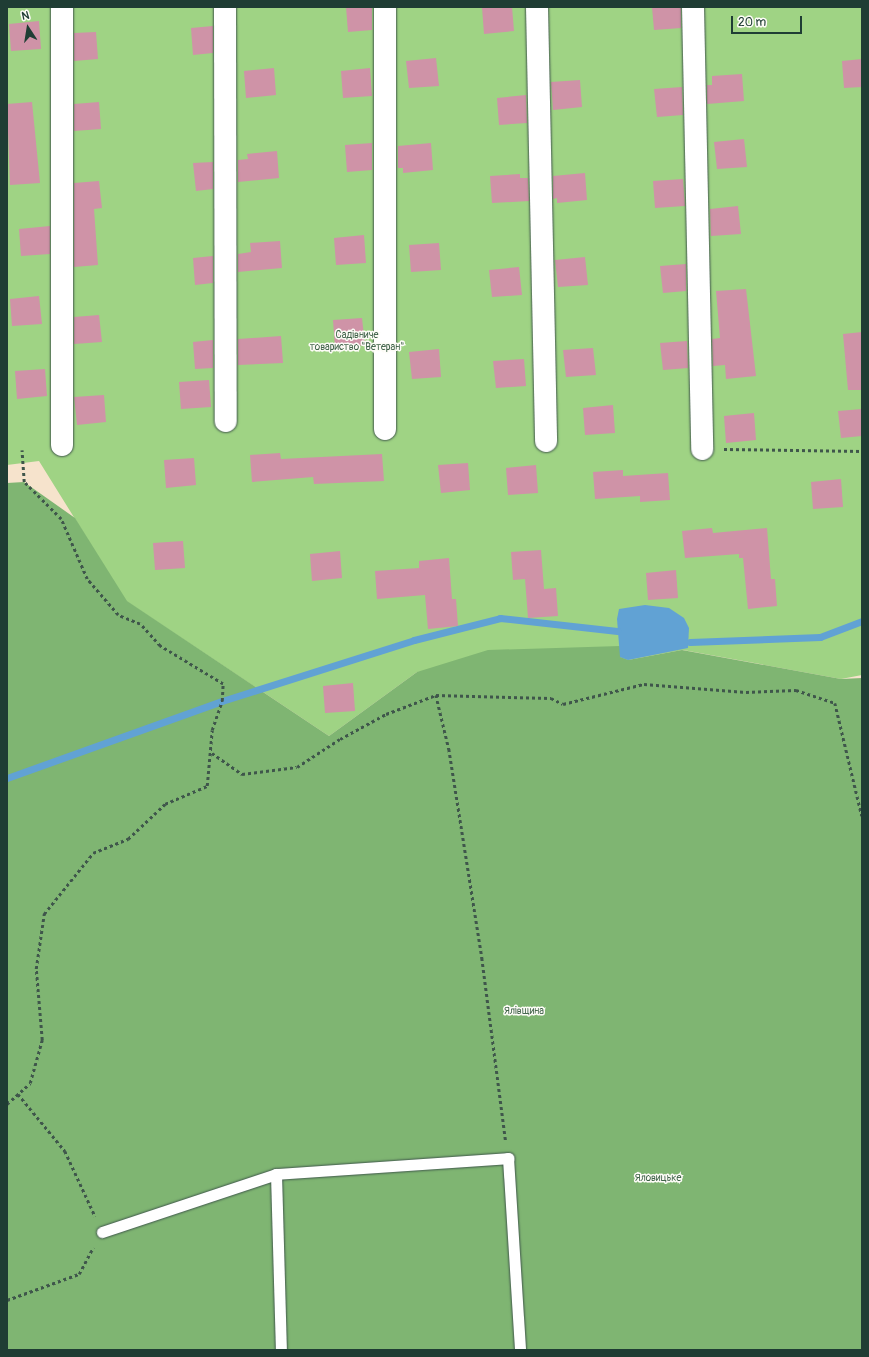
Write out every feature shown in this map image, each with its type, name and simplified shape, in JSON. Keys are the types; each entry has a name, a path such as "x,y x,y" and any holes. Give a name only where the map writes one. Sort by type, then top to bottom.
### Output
{"street":[{"path":"62,7 62,445"},
{"path":"225,7 226,421"},
{"path":"385,7 385,429"},
{"path":"538,7 546,441"},
{"path":"693,7 702,449"}],"lane":[{"path":"102,1232 276,1174 508,1158 520,1350"},
{"path":"276,1174 281,1350"}],"path":[{"path":"702,449 862,451"},
{"path":"7,1104 30,1083 42,1040 36,969 44,914 93,853 128,839 165,804 208,786 212,753 212,730 222,701 223,684 160,646 140,624 118,615 86,579 61,519 24,482 22,450"},
{"path":"212,753 242,774 297,767 340,738 386,714 436,695 551,698 563,704 644,684 746,692 796,690 835,703 862,816"},
{"path":"436,695 449,749 482,958 508,1158"},
{"path":"7,1300 79,1274 102,1232 65,1151 18,1094"}],"green space":[{"name":"Садівниче товариство \"Ветеран\"","path":"7,7 862,7 862,675 841,679 683,650 628,660 417,672 329,736 126,601 39,461 7,465"},
{"name":"Ялівщина","path":"24,482 75,518 127,601 329,736 417,672 488,650 620,646 620,657 628,660 682,650 841,679 862,678 862,1350 7,1350 7,483"}],"water":[{"path":"645,605 669,608 684,618 689,628 688,648 628,660 620,657 617,619 619,609"}],"building":[{"path":"346,7 372,7 372,30 348,32"},
{"path":"482,7 512,7 514,31 484,34"},
{"path":"652,7 681,7 681,28 654,30"},
{"path":"39,21 41,49 11,51 9,24"},
{"path":"213,26 213,53 193,55 191,28"},
{"path":"96,32 98,59 74,61 74,33"},
{"path":"436,58 439,86 409,88 406,61"},
{"path":"862,59 862,87 844,88 842,61"},
{"path":"274,68 276,95 246,98 244,71"},
{"path":"370,68 372,96 343,98 341,71"},
{"path":"742,74 744,101 707,104 707,85 712,85 712,76"},
{"path":"580,80 582,107 553,110 551,82"},
{"path":"682,87 683,115 657,117 654,89"},
{"path":"526,95 527,123 499,125 497,98"},
{"path":"32,102 40,183 10,185 7,104"},
{"path":"99,102 101,129 74,131 74,104"},
{"path":"744,139 747,167 717,169 714,142"},
{"path":"372,143 372,170 347,172 345,145"},
{"path":"431,143 433,170 403,173 403,168 398,168 398,146"},
{"path":"277,151 279,178 238,182 238,160 248,159 247,154"},
{"path":"213,162 213,189 196,191 193,163"},
{"path":"585,173 587,200 557,203 557,198 553,199 553,176"},
{"path":"520,174 520,178 528,178 529,201 492,203 490,176"},
{"path":"683,179 685,206 655,208 653,181"},
{"path":"99,181 102,208 94,209 98,265 74,267 74,183"},
{"path":"738,206 741,234 711,236 710,209"},
{"path":"50,226 50,254 21,256 19,229"},
{"path":"364,235 366,263 336,265 334,238"},
{"path":"280,241 282,268 238,272 238,254 251,252 250,243"},
{"path":"439,243 441,270 411,272 409,245"},
{"path":"213,256 213,283 195,285 193,258"},
{"path":"585,257 588,285 558,287 555,260"},
{"path":"686,264 686,291 663,293 660,266"},
{"path":"519,267 522,295 492,297 489,270"},
{"path":"746,289 756,376 726,379 725,365 713,366 712,339 720,338 716,291"},
{"path":"39,296 42,324 12,326 10,299"},
{"path":"99,315 102,342 74,344 74,317"},
{"path":"362,318 365,345 335,348 333,320"},
{"path":"862,332 862,390 848,390 843,334"},
{"path":"281,336 283,363 238,365 238,339"},
{"path":"213,340 213,368 195,369 193,342"},
{"path":"687,341 688,368 663,370 660,343"},
{"path":"593,348 596,375 566,377 563,350"},
{"path":"439,349 441,377 412,379 409,352"},
{"path":"524,359 526,386 496,388 493,361"},
{"path":"45,369 47,396 17,399 15,371"},
{"path":"209,380 211,407 181,409 179,382"},
{"path":"104,395 106,422 77,425 74,397"},
{"path":"613,405 615,433 585,435 583,408"},
{"path":"862,409 862,436 841,438 838,411"},
{"path":"754,413 756,440 726,443 724,416"},
{"path":"280,453 281,459 382,454 384,481 314,484 313,477 252,482 250,455"},
{"path":"194,458 196,485 166,488 164,460"},
{"path":"468,463 470,490 441,493 438,465"},
{"path":"536,465 538,493 508,495 506,468"},
{"path":"623,470 623,476 668,473 670,500 640,502 640,496 595,499 593,472"},
{"path":"841,479 843,507 813,509 811,482"},
{"path":"712,528 713,533 767,528 771,579 775,579 777,606 748,609 743,558 739,558 739,554 685,558 682,531"},
{"path":"183,541 185,568 155,570 153,543"},
{"path":"541,550 544,589 556,588 558,616 528,618 525,579 513,580 511,552"},
{"path":"340,551 342,578 312,581 310,554"},
{"path":"449,558 452,599 456,599 458,626 428,629 425,595 377,599 375,571 419,568 419,561"},
{"path":"676,570 678,598 648,600 646,573"},
{"path":"353,683 355,711 325,713 323,686"}],"waterway":[{"path":"7,778 222,701 414,640 500,618 617,631"},
{"path":"690,642 820,637 862,621"}],"park label":[{"name":"Яловицьке","path":"658,1179"}]}
